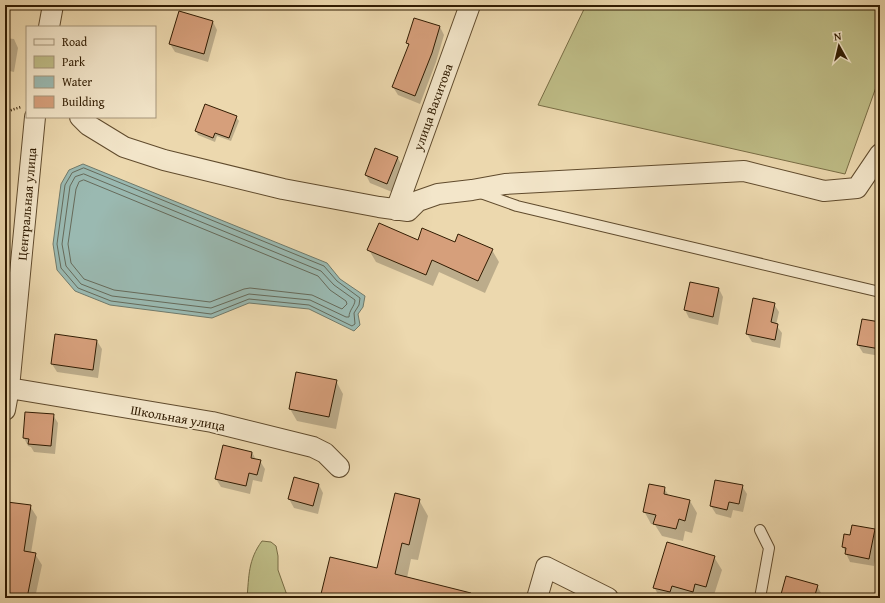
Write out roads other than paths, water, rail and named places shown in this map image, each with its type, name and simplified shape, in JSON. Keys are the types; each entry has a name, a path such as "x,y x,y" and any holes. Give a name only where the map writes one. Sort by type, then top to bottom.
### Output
{"street":[{"path":"49,26 53,5"},
{"name":"улица Вахитова","path":"396,210 470,5"},
{"name":"Центральная улица","path":"5,410 9,388 35,118"},
{"path":"81,118 88,125 124,147 164,160 283,189 408,211 418,201 438,194 505,184 744,171 824,191 857,188 880,154"},
{"name":"Школьная улица","path":"9,388 212,422 313,447 325,453 340,467"},
{"path":"537,598 546,567 608,598"}],"lane":[{"path":"472,190 517,206 880,292"},
{"path":"760,530 769,548 760,598"}],"water":[{"path":"83,164 327,263 340,279 365,296 363,307 358,314 360,325 354,331 309,309 249,303 212,318 110,305 75,291 57,270 53,244 61,184 69,170"}]}
